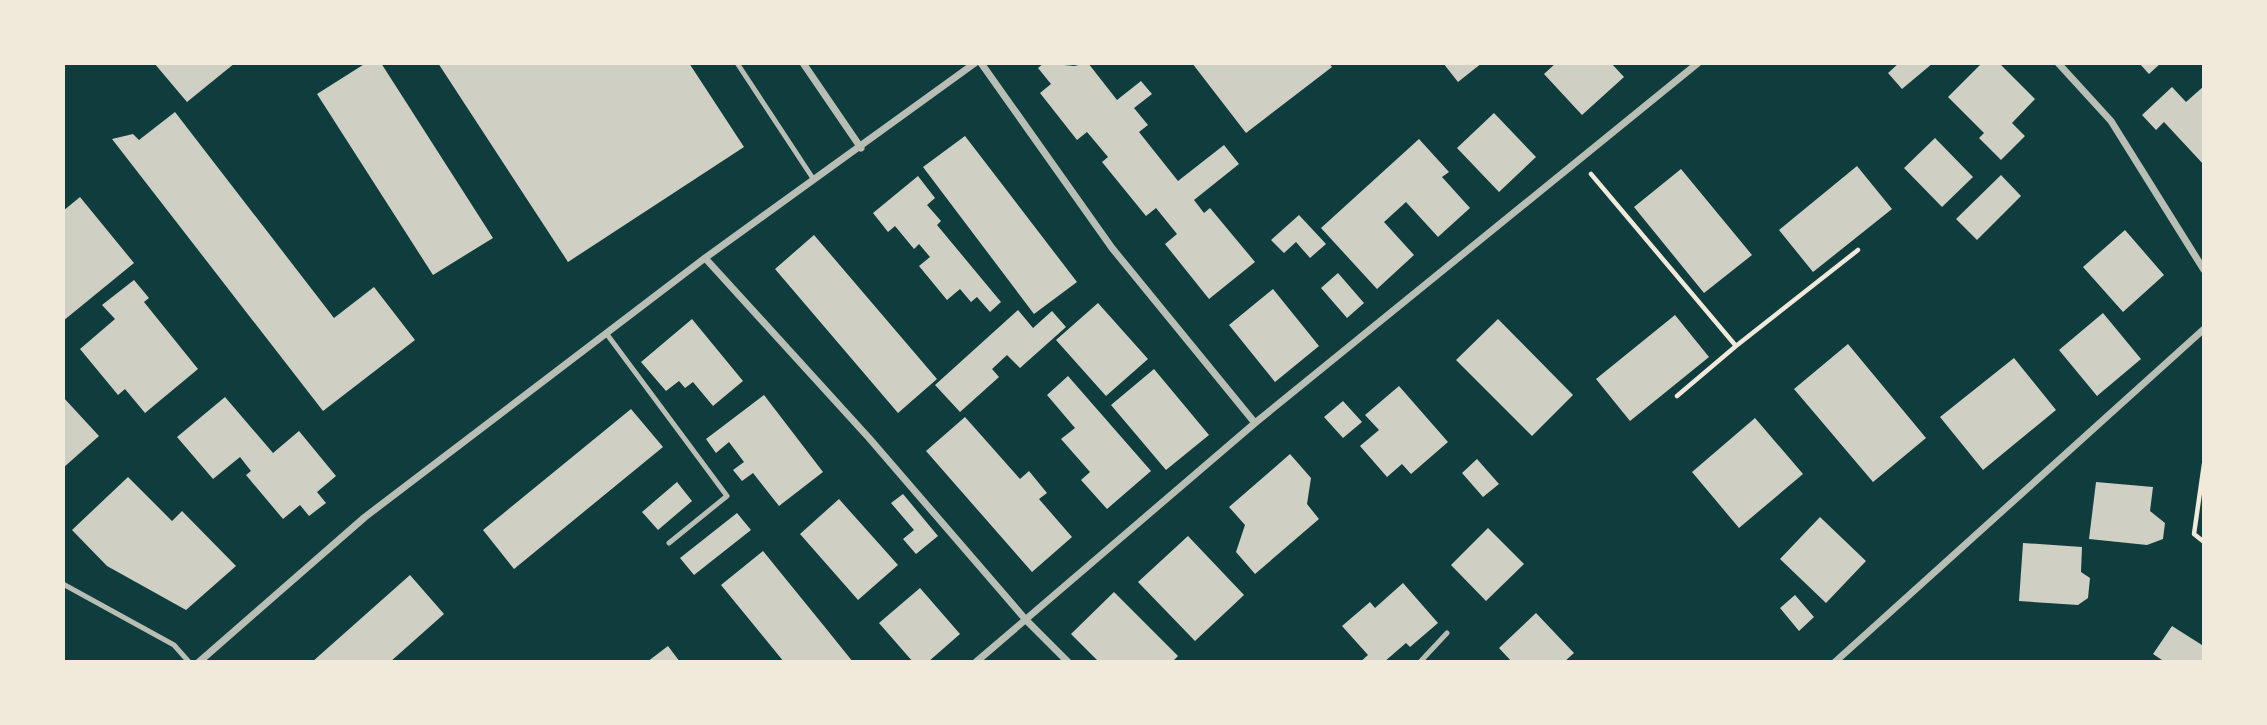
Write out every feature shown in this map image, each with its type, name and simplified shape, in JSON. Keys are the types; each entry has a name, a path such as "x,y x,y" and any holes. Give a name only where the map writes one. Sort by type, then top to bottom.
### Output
{"street":[{"path":"803,63 861,148"},
{"path":"200,662 365,517 705,258 861,148 975,63"},
{"path":"981,63 1112,248 1255,423"},
{"path":"976,662 1255,423 1698,63"},
{"path":"2058,63 2111,121 2204,270"},
{"path":"705,258 869,438 1026,620 1068,662"},
{"path":"1835,662 2204,328"}],"lane":[{"path":"737,63 814,181"},
{"path":"606,333 727,496 669,542"},
{"path":"63,584 174,645 189,662"},
{"path":"1420,662 1447,633"}],"path":[{"path":"1597,181 1736,346"},
{"path":"1677,396 1858,250"},
{"path":"2204,464 2194,534 2204,542"}],"building":[{"path":"154,63 235,63 187,102"},
{"path":"366,63 381,63 493,238 433,275 317,94"},
{"path":"438,63 689,63 744,147 568,262"},
{"path":"1044,63 1074,66 1088,63 1117,100 1141,81 1152,94 1134,108 1148,125 1139,132 1178,181 1224,145 1239,164 1194,200 1204,213 1210,208 1255,262 1209,299 1165,244 1177,234 1156,208 1146,216 1102,162 1108,157 1087,132 1077,140 1040,93 1051,84 1038,68"},
{"path":"1192,63 1329,63 1332,67 1246,133"},
{"path":"1443,63 1482,63 1458,82"},
{"path":"1556,63 1611,63 1624,77 1582,115 1544,74"},
{"path":"1899,63 1933,63 1902,89 1888,73"},
{"path":"1982,63 1999,63 2035,99 2012,123 2025,136 2001,160 1979,138 1984,133 1948,97"},
{"path":"2139,63 2161,63 2149,74"},
{"path":"2204,86 2204,165 2164,122 2156,130 2142,115 2172,87 2186,102"},
{"path":"175,112 334,318 374,287 415,340 323,411 112,139 133,134 139,140"},
{"path":"1494,113 1536,157 1499,192 1457,148"},
{"path":"965,136 1077,282 1034,314 923,167"},
{"path":"1935,138 1973,177 1942,207 1904,168"},
{"path":"1419,139 1449,172 1442,177 1470,208 1438,237 1406,202 1384,222 1414,255 1377,289 1321,228"},
{"path":"1857,166 1892,209 1813,272 1779,230"},
{"path":"1681,169 1752,255 1704,293 1634,207"},
{"path":"2001,175 2021,196 1977,240 1956,219"},
{"path":"918,176 935,198 927,205 941,221 937,225 1001,302 990,312 977,297 971,302 960,289 947,300 919,266 930,257 919,244 914,249 895,226 888,232 873,213"},
{"path":"80,197 134,263 63,321 63,211"},
{"path":"1299,215 1326,244 1310,258 1296,242 1284,253 1271,240"},
{"path":"2125,230 2164,275 2123,312 2083,267"},
{"path":"814,235 937,379 898,413 775,269"},
{"path":"1338,273 1364,303 1347,318 1321,288"},
{"path":"134,280 149,298 144,302 198,369 145,413 125,389 118,395 80,349 115,319 102,305"},
{"path":"1273,289 1319,346 1275,382 1229,325"},
{"path":"1098,303 1148,359 1106,396 1056,340"},
{"path":"1018,310 1033,328 1052,311 1066,327 1020,368 1007,355 992,369 999,377 960,412 935,385"},
{"path":"2103,313 2141,359 2097,396 2059,350"},
{"path":"1675,315 1709,357 1630,421 1596,379"},
{"path":"692,319 743,381 713,406 693,382 685,388 679,381 666,391 641,362"},
{"path":"1498,319 1573,395 1532,436 1456,360"},
{"path":"1848,344 1926,438 1873,482 1794,389"},
{"path":"2014,358 2056,410 1983,470 1940,417"},
{"path":"1154,369 1209,435 1166,470 1111,405"},
{"path":"1068,376 1151,471 1107,509 1081,480 1090,472 1061,439 1075,428 1047,395"},
{"path":"1399,386 1448,442 1411,474 1402,464 1387,477 1360,446 1379,430 1365,415"},
{"path":"764,395 823,472 779,506 753,473 742,481 733,470 744,462 729,442 716,453 706,439"},
{"path":"63,397 99,436 63,468"},
{"path":"225,397 273,453 299,431 336,476 317,492 326,503 309,516 300,505 283,519 246,475 251,471 240,457 213,479 177,437"},
{"path":"1343,401 1362,422 1343,438 1324,417"},
{"path":"631,409 663,447 514,569 483,530"},
{"path":"965,417 1020,479 1029,471 1047,493 1039,499 1072,537 1032,572 926,451"},
{"path":"1755,418 1803,474 1739,528 1692,472"},
{"path":"1290,454 1311,478 1307,504 1319,519 1255,574 1236,552 1245,525 1229,507"},
{"path":"1477,459 1499,484 1483,497 1462,473"},
{"path":"128,477 172,521 182,511 236,566 186,610 107,566 72,530"},
{"path":"677,482 692,501 658,530 642,512"},
{"path":"2096,482 2153,487 2150,511 2165,523 2163,539 2147,545 2089,539"},
{"path":"903,494 938,536 916,554 903,539 914,530 891,503"},
{"path":"839,499 898,565 858,600 800,534"},
{"path":"737,513 751,530 694,575 680,558"},
{"path":"1820,517 1866,561 1826,603 1780,559"},
{"path":"1488,528 1524,564 1486,601 1451,565"},
{"path":"1188,536 1244,595 1195,641 1138,582"},
{"path":"2023,543 2082,547 2081,572 2090,578 2088,598 2078,605 2019,601"},
{"path":"763,551 853,662 784,662 721,585"},
{"path":"410,575 444,614 390,662 312,662"},
{"path":"1403,583 1438,623 1410,647 1406,643 1384,662 1360,662 1368,655 1342,626 1370,602 1375,608"},
{"path":"920,588 960,634 928,662 913,662 879,623"},
{"path":"1114,592 1178,656 1172,662 1099,662 1071,634"},
{"path":"1795,595 1814,617 1799,631 1780,608"},
{"path":"1536,613 1574,653 1564,662 1512,662 1499,648"},
{"path":"2172,626 2202,645 2204,643 2204,662 2165,662 2153,654"},
{"path":"668,646 680,662 647,662"}]}
